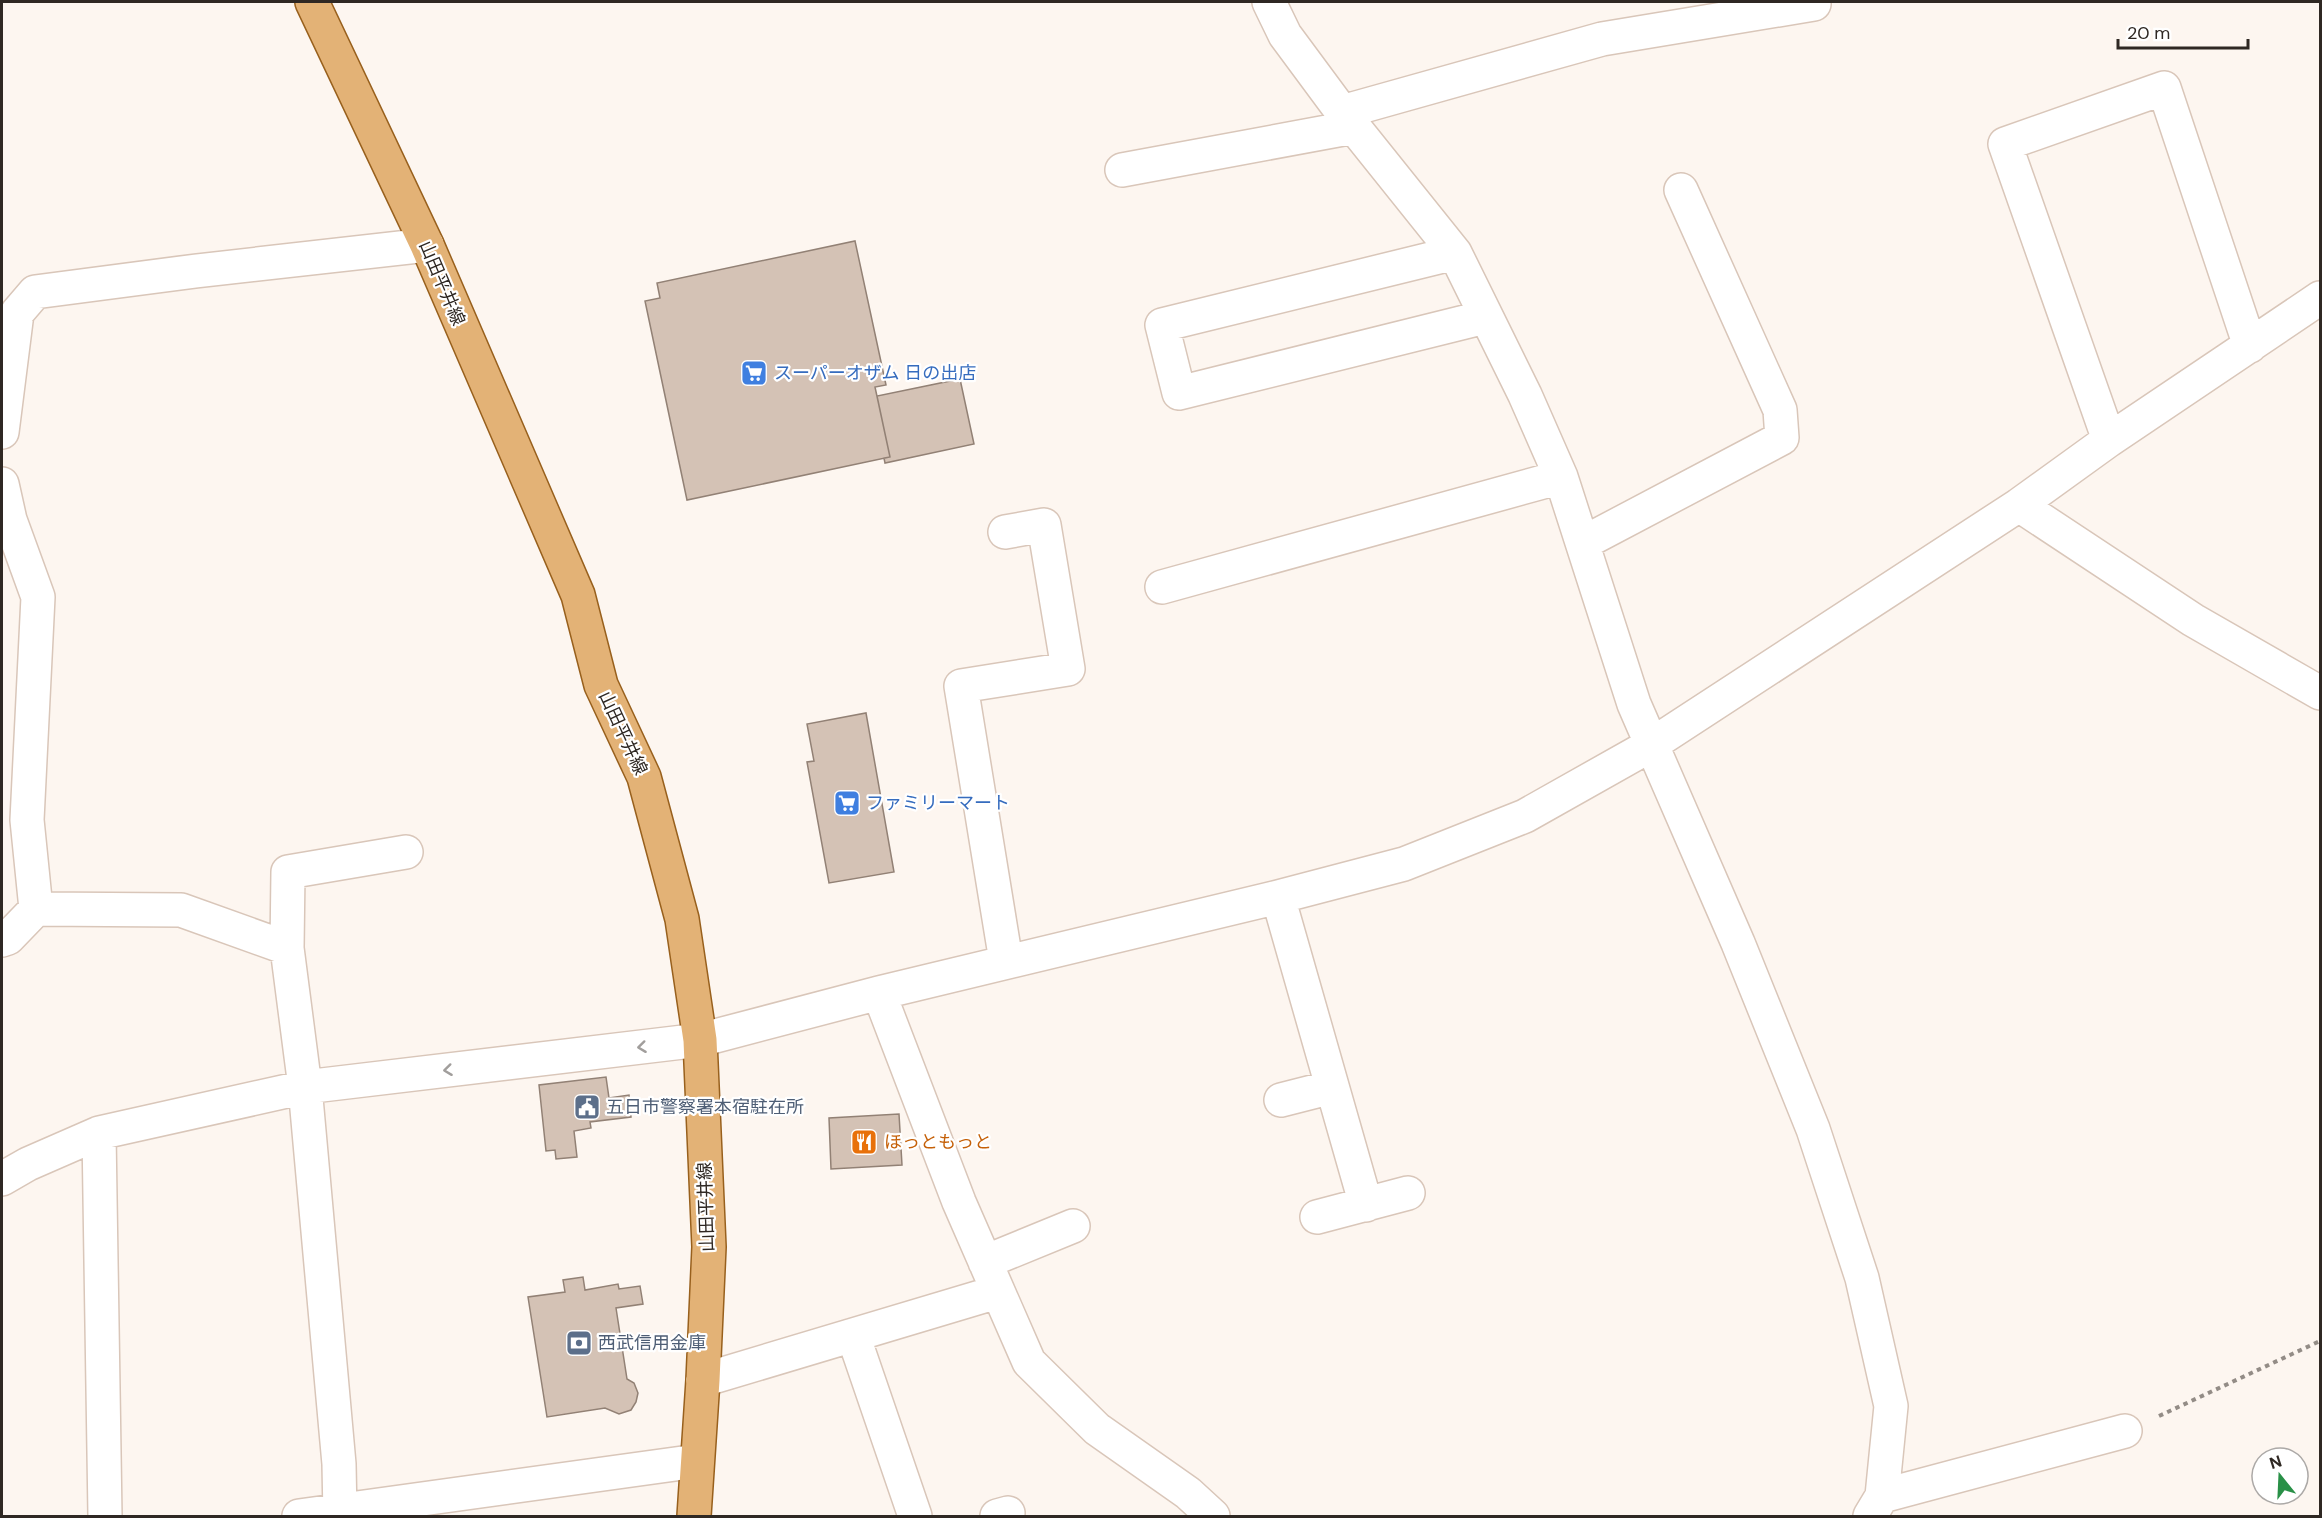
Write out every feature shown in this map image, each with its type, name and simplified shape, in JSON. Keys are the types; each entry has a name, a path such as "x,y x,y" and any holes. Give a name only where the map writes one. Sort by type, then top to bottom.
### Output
{"main road":[{"name":"山田平井線","path":"312,2 427,245 578,595 601,686 644,777 682,919 700,1040 709,1247 694,1516"}],"street":[{"path":"1269,2 1285,35 1348,120 1455,253 1525,395 1561,477 1634,704 1738,943 1812,1129 1862,1278 1891,1406 1876,1506 2125,1431"},
{"path":"1122,170 1348,120 1602,39 1814,4"},
{"path":"2109,440 2005,144 2164,88 2250,346"},
{"path":"1583,543 1782,438 1780,410 1681,190"},
{"path":"2,432 17,313 35,292 427,245"},
{"path":"1455,253 1162,325 1179,393 1485,317"},
{"path":"2,1179 28,1164 99,1133 304,1087 700,1040 1006,961 1278,897 1404,864 1525,816 1651,745 2019,505 2109,440 2320,298"},
{"path":"1162,587 1561,477"},
{"path":"2,484 10,520 38,597 27,820 36,909"},
{"path":"2019,505 2193,620 2320,693"},
{"path":"1005,532 1044,525 1068,669 961,686 1006,961"},
{"path":"340,1514 339,1464 304,1087 288,948 288,872 406,852"},
{"path":"1278,897 1366,1205"},
{"path":"2,940 8,938 36,909 181,910 288,948"},
{"path":"879,993 959,1202 1029,1362 1097,1429 1188,1493 1213,1516"},
{"path":"1281,1100 1332,1087"},
{"path":"99,1133 105,1516"},
{"path":"1317,1217 1408,1193"},
{"path":"985,1262 1073,1226"},
{"path":"703,1380 997,1292"},
{"path":"853,1335 915,1516"},
{"path":"299,1516 340,1514 697,1461"}],"path":[{"path":"2125,1431 2320,1341"}],"building":[{"path":"855,241 886,385 875,387 890,457 687,500 645,301 660,298 657,283"},
{"path":"960,379 974,444 885,463 884,458 890,457 877,396"},
{"path":"866,713 894,872 829,883 807,762 814,761 807,724"},
{"path":"606,1077 609,1098 629,1095 631,1117 590,1122 591,1128 574,1131 577,1157 556,1159 555,1150 546,1151 539,1085"},
{"path":"899,1114 902,1165 831,1169 829,1118"},
{"name":"西武信用金庫","path":"583,1277 585,1290 618,1284 619,1289 640,1286 643,1304 616,1308 627,1379 634,1383 638,1393 636,1402 631,1410 619,1414 605,1408 547,1417 528,1297 565,1292 563,1280"}],"place":[{"name":"スーパーオザム 日の出店","path":"754,373"},
{"name":"ファミリーマート","path":"847,803"},
{"name":"五日市警察署本宿駐在所","path":"587,1107"},
{"name":"ほっともっと","path":"864,1142"},
{"name":"西武信用金庫","path":"579,1343"}]}
